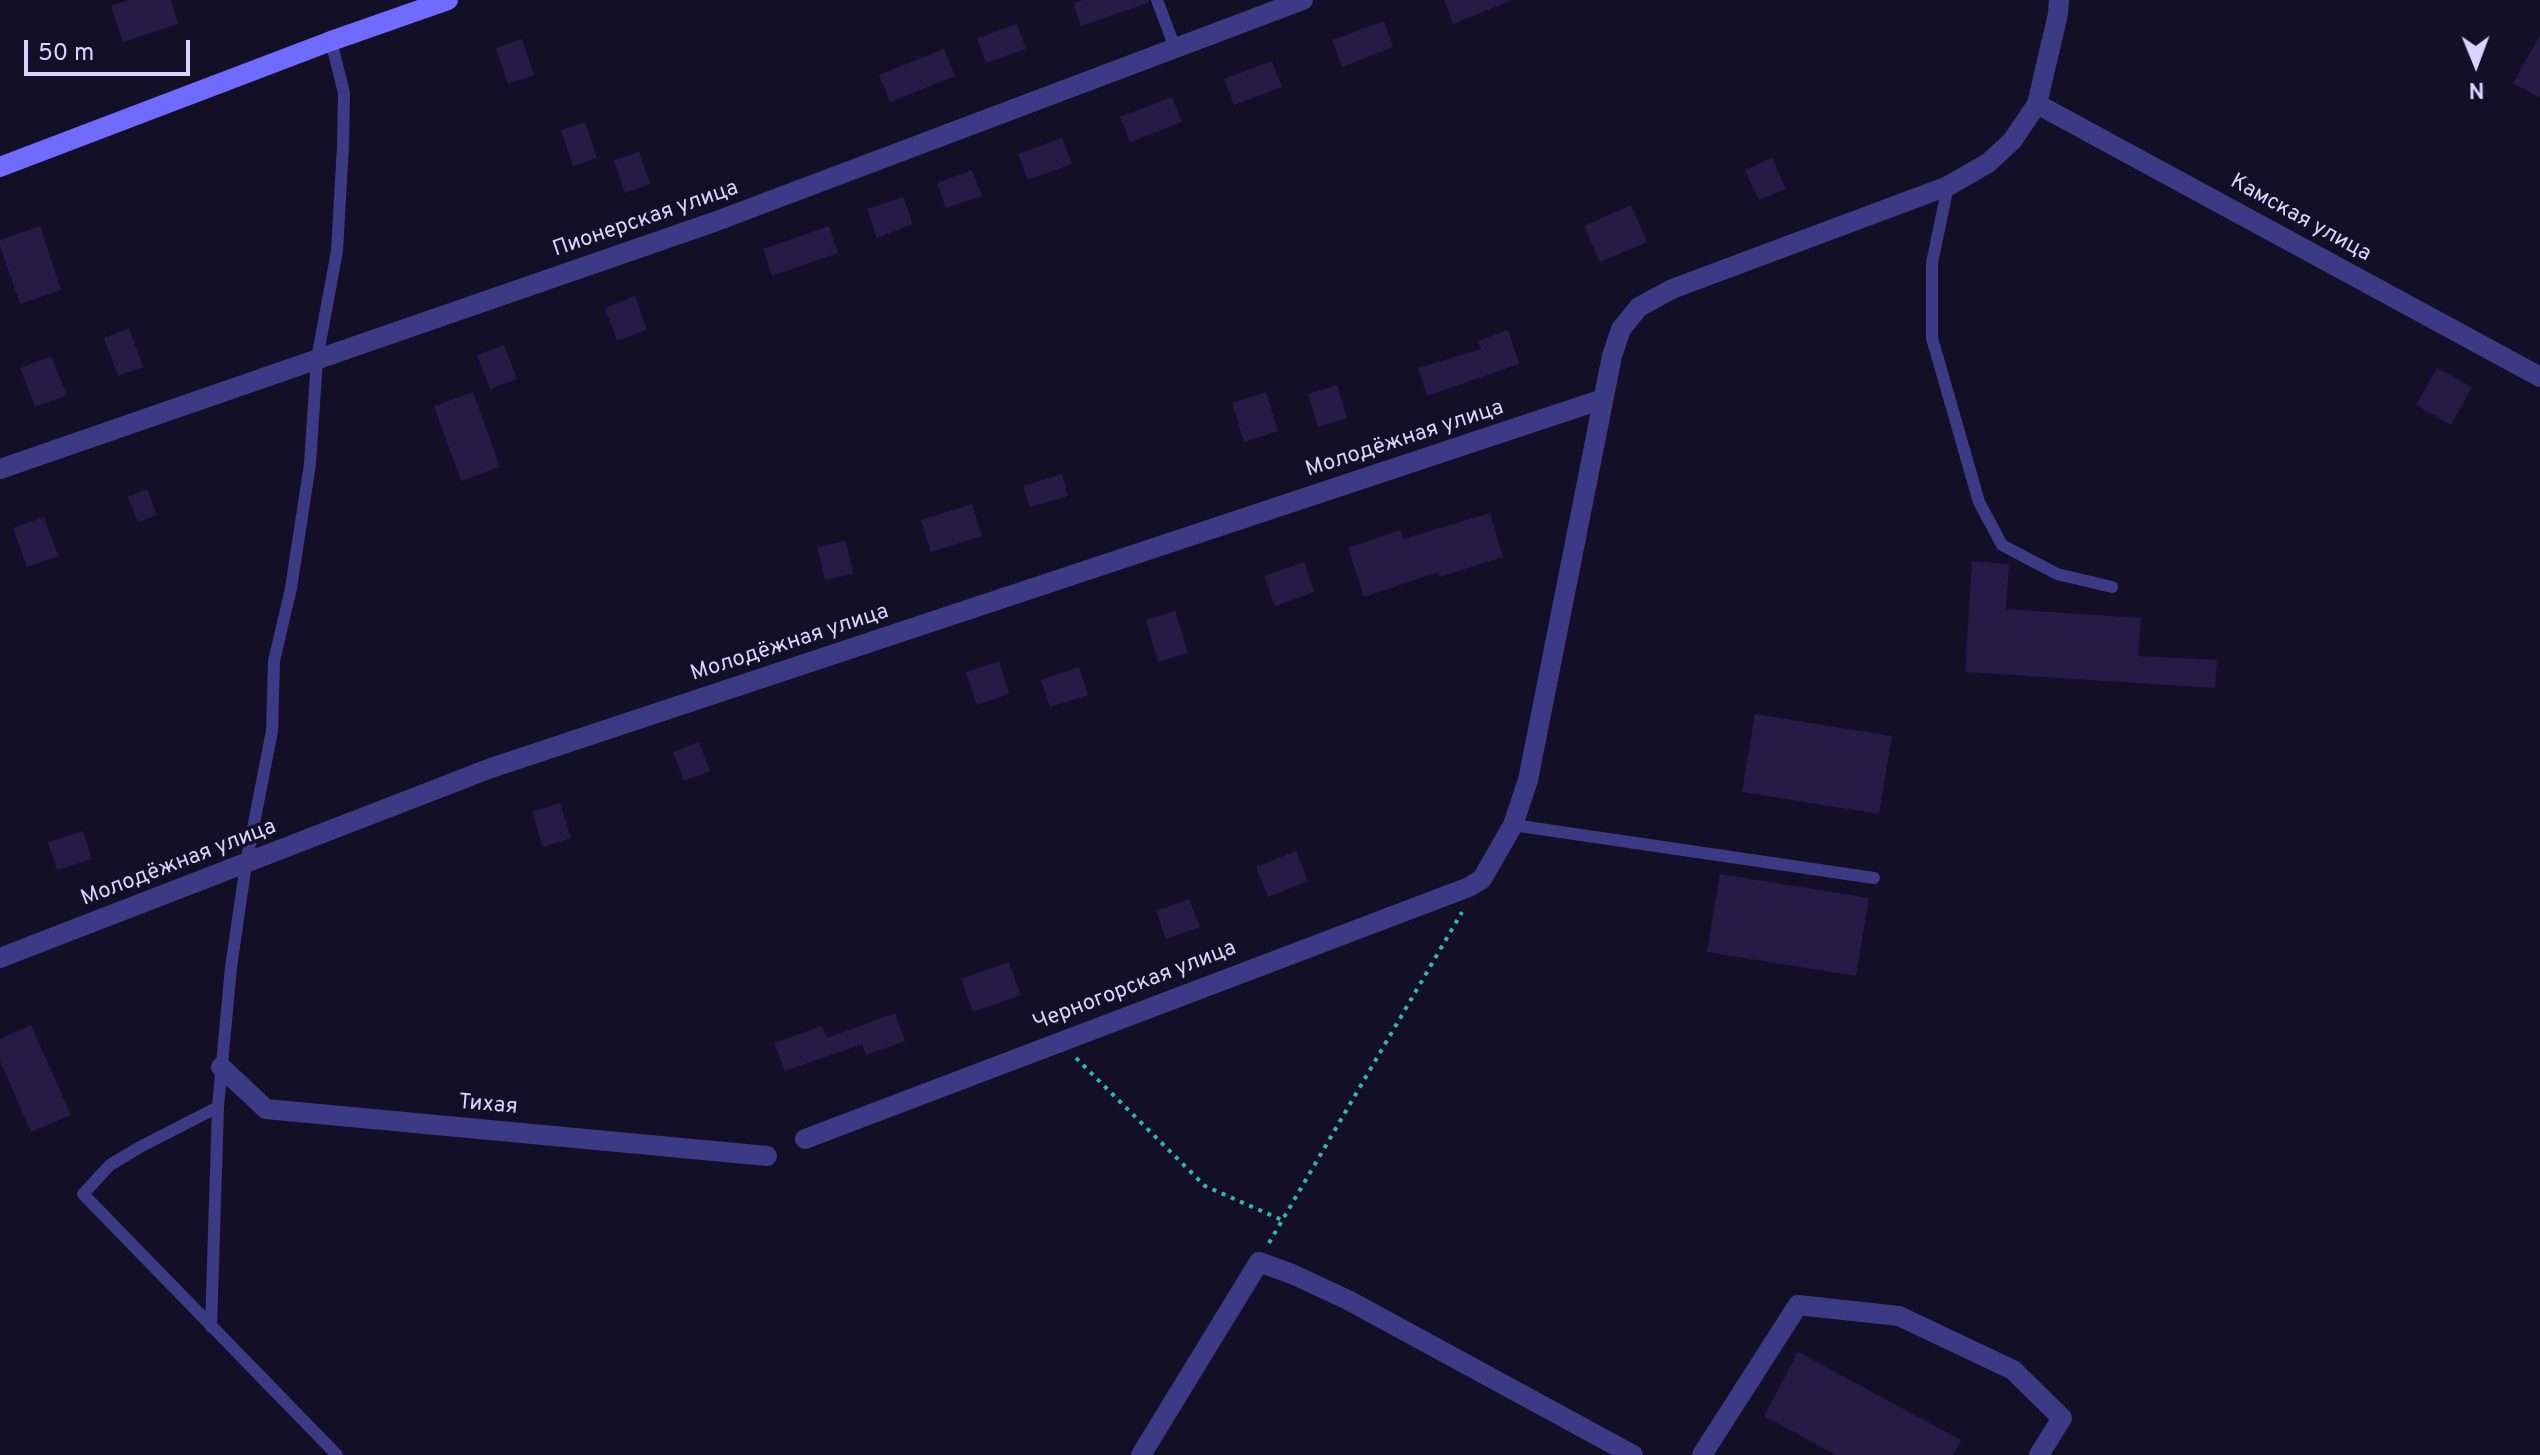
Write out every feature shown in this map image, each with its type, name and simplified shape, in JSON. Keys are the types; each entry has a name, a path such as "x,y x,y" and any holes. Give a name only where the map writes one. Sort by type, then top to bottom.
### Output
{"street":[{"path":"0,167 331,41 448,0"},
{"name":"Пионерская улица","path":"0,469 714,222 1303,0"},
{"path":"1482,879 1513,825 1528,780 1603,399 1621,329 1639,307 1672,289 1948,186 1988,163 2012,141 2037,104 2059,0"},
{"name":"Камская улица","path":"2037,104 2540,377"},
{"name":"Молодёжная улица","path":"0,958 491,768 1603,399"},
{"name":"Черногорская улица","path":"805,1139 1454,893 1482,879"},
{"name":"Тихая","path":"221,1067 266,1109 767,1156"},
{"path":"1141,1455 1259,1262 1348,1300 1633,1455"},
{"path":"1702,1455 1798,1305 1899,1316 2013,1370 2062,1418 2039,1455"}],"lane":[{"path":"1157,0 1175,48"},
{"path":"211,1327 218,1107 231,967 246,864 272,731 274,661 291,588 310,464 317,359 337,251 344,93 331,41"},
{"path":"1948,186 1932,263 1932,338 1979,502 2002,545 2057,574 2112,587"},
{"path":"1513,825 1874,878"},
{"path":"218,1107 110,1165 83,1194 337,1455"}],"path":[{"path":"1259,1262 1482,879"},
{"path":"1059,1041 1205,1186 1282,1220"}],"building":[{"path":"129,0 171,0 178,24 123,42 111,6"},
{"path":"1083,0 1148,0 1148,3 1081,26 1073,3"},
{"path":"1444,0 1510,0 1510,1 1453,24"},
{"path":"1384,21 1393,47 1342,67 1332,40"},
{"path":"1017,24 1026,49 986,63 977,38"},
{"path":"2540,35 2540,98 2513,83"},
{"path":"522,39 534,75 508,84 496,48"},
{"path":"944,49 955,76 890,102 879,75"},
{"path":"1272,61 1282,87 1234,105 1224,79"},
{"path":"1172,97 1182,122 1130,142 1120,117"},
{"path":"585,122 597,158 573,166 561,130"},
{"path":"1062,138 1072,164 1028,180 1018,154"},
{"path":"639,152 650,184 625,193 614,160"},
{"path":"1772,158 1786,189 1759,200 1745,170"},
{"path":"972,170 982,196 946,208 937,183"},
{"path":"903,197 913,224 877,238 867,209"},
{"path":"1631,205 1647,242 1600,262 1584,226"},
{"path":"40,226 61,290 20,304 0,240"},
{"path":"829,226 838,253 772,276 763,249"},
{"path":"635,296 647,330 617,341 605,308"},
{"path":"129,328 143,367 118,376 104,338"},
{"path":"1508,330 1519,364 1427,396 1418,368 1481,349 1478,341"},
{"path":"504,345 517,379 490,389 477,355"},
{"path":"51,356 67,395 35,407 20,368"},
{"path":"2437,368 2472,387 2451,425 2416,405"},
{"path":"1337,385 1347,418 1318,427 1308,394"},
{"path":"473,392 500,467 461,481 434,406"},
{"path":"1266,392 1278,431 1244,442 1232,403"},
{"path":"1062,474 1068,496 1030,507 1023,486"},
{"path":"147,489 157,515 138,522 128,497"},
{"path":"972,504 982,536 931,552 921,520"},
{"path":"1490,513 1503,557 1440,577 1438,572 1364,597 1348,548 1400,530 1403,539"},
{"path":"44,517 58,556 27,567 13,528"},
{"path":"846,541 853,574 825,580 817,547"},
{"path":"1972,561 2009,564 2006,609 2141,618 2138,656 2217,660 2215,688 1965,672"},
{"path":"1304,562 1314,592 1275,606 1264,576"},
{"path":"1175,611 1188,653 1158,662 1146,620"},
{"path":"999,661 1009,694 977,705 966,672"},
{"path":"1079,667 1088,695 1050,707 1041,680"},
{"path":"1755,714 1892,736 1879,814 1742,792"},
{"path":"699,742 710,771 684,781 673,752"},
{"path":"560,803 571,838 543,847 532,812"},
{"path":"83,831 92,859 57,870 48,842"},
{"path":"1296,851 1308,881 1268,897 1256,867"},
{"path":"1720,874 1869,898 1856,976 1707,952"},
{"path":"1189,899 1200,927 1166,939 1156,911"},
{"path":"1009,962 1021,995 973,1012 961,979"},
{"path":"895,1013 905,1041 866,1055 862,1044 785,1071 774,1043 822,1026 827,1038"},
{"path":"31,1025 71,1115 31,1132 0,1061 0,1039"},
{"path":"1798,1352 1961,1440 1953,1455 1836,1455 1764,1416"}]}
